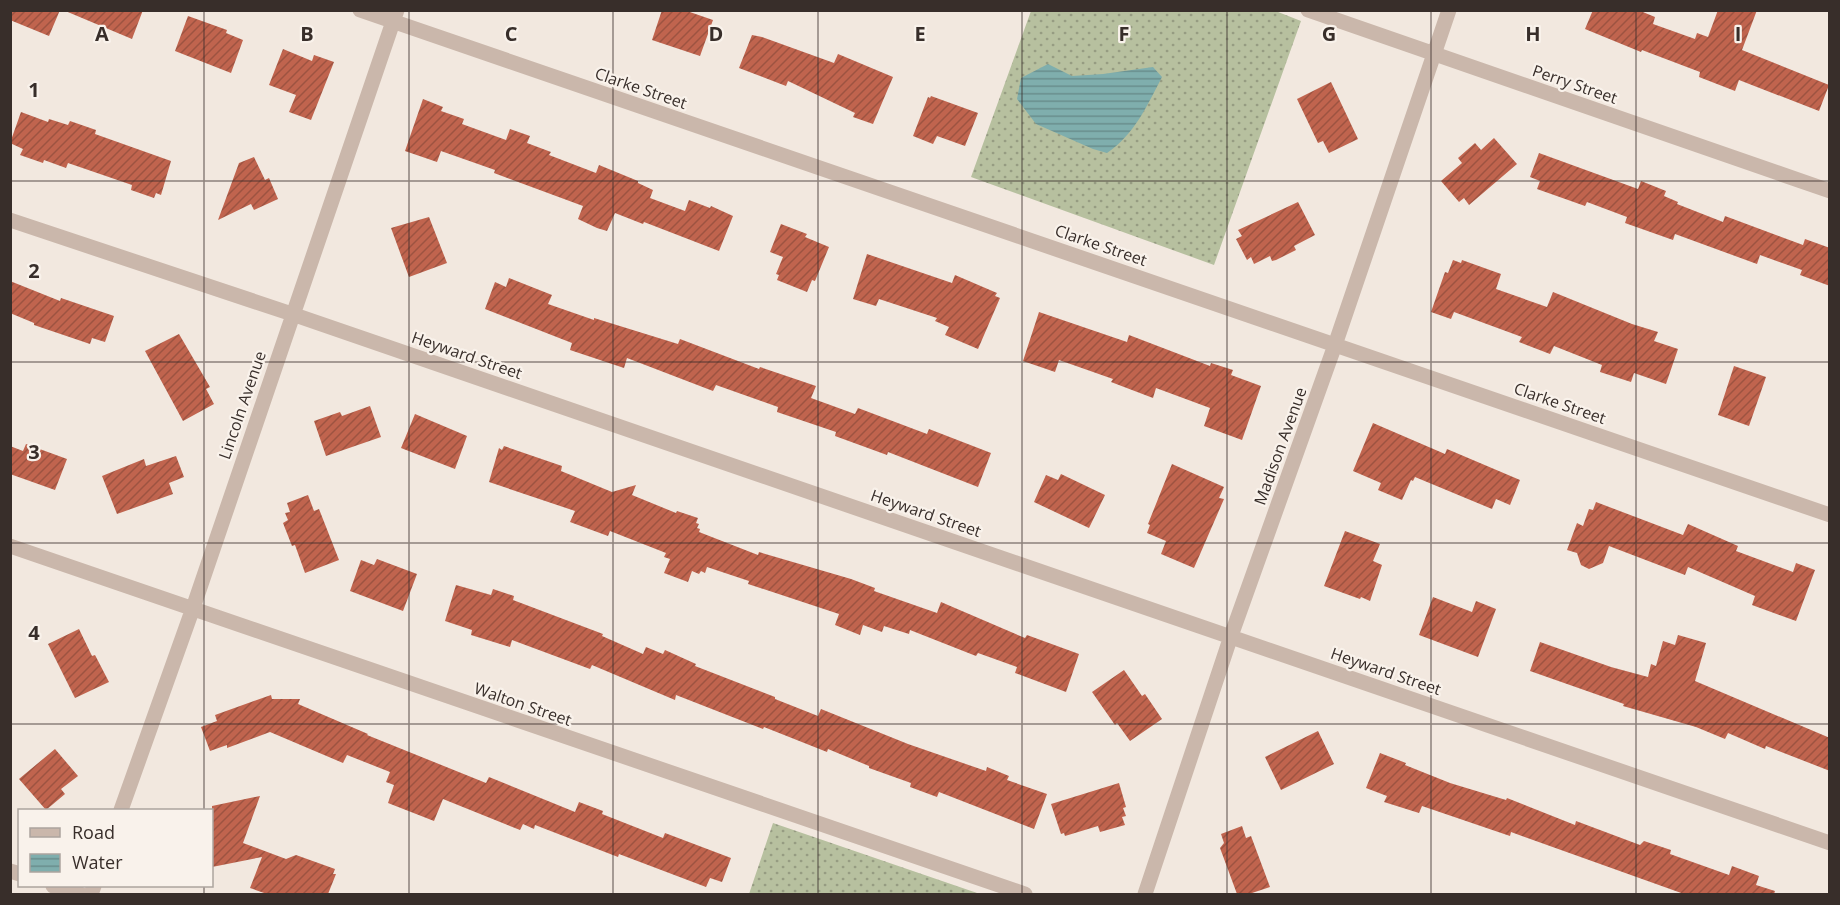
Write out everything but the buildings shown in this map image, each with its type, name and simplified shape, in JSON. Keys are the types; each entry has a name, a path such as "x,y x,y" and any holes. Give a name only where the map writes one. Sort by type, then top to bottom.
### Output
{"street":[{"name":"Clarke Street","path":"360,10 395,16 1335,345 1830,515"},
{"name":"Perry Street","path":"1308,10 1830,191"},
{"name":"Madison Avenue","path":"1145,894 1231,636 1335,345 1449,10"},
{"name":"Lincoln Avenue","path":"121,809 193,608 395,16"},
{"name":"Heyward Street","path":"10,220 292,314 1830,843"},
{"name":"Walton Street","path":"10,546 1025,894"},
{"path":"59,887 80,894"}],"green space":[{"path":"1273,10 1301,21 1214,265 971,177 1031,11"},
{"path":"773,823 980,894 749,894"}],"water":[{"path":"1048,64 1072,76 1153,67 1162,77 1132,129 1107,153 1036,124 1017,99 1021,78"}]}
